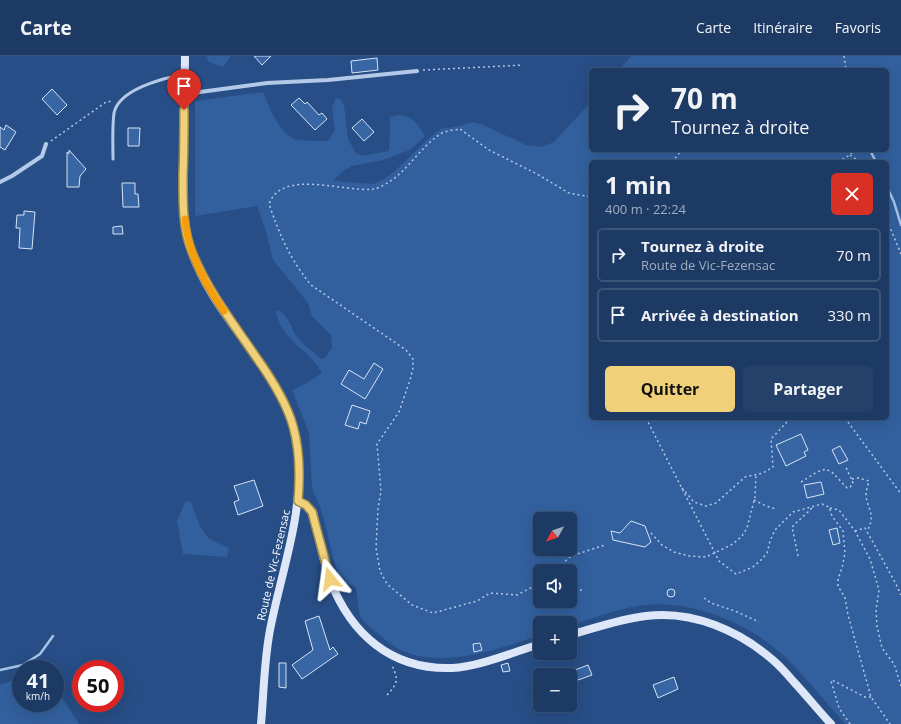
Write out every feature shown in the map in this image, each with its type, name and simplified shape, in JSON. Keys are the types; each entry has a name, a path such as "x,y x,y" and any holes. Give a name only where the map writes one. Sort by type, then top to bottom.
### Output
{"main road":[{"name":"Route de Vic-Fezensac","path":"184,56 183,206 191,250 201,275 216,300 265,369 282,398 294,426 298,452 300,480 298,501 293,531 271,625 261,724"},
{"path":"298,501 306,505 312,512 330,579 348,615 357,628 378,647 399,659 425,666 453,668 482,662 533,646"},
{"path":"577,633 616,622 647,616 670,615 691,618 714,625 744,639 775,662 831,724"}],"street":[{"path":"184,95 267,83 328,80 417,70"},
{"path":"0,182 12,176 42,156 46,144"}],"lane":[{"path":"113,159 114,112 122,100 130,93 166,78 184,74"}],"path":[{"path":"844,56 846,68"},
{"path":"417,70 522,65"},
{"path":"46,144 106,102 122,100"},
{"path":"533,587 517,595 490,593 477,601 433,613 412,605 387,584 380,571 376,548 378,508 381,491 378,444 398,412 410,380 413,368 412,360 406,350 311,285 300,272 285,247 269,204 271,197 286,187 308,184 374,189 401,174 430,142 443,132 460,129 489,150 537,174 569,193 589,196"},
{"path":"674,160 680,152"},
{"path":"841,160 850,154 858,160"},
{"path":"889,225 901,254"},
{"path":"647,420 719,561 736,574 753,567 761,560 767,553 775,530 793,512 822,504 839,510 854,531 870,560 876,576 879,590 876,610 877,626 882,648 894,664 901,686"},
{"path":"681,487 694,502 706,506 716,503 745,477 763,473 773,467 771,439 788,420"},
{"path":"846,420 901,494"},
{"path":"802,482 817,472 826,469 833,473 847,488 850,487 854,484 846,466"},
{"path":"651,533 662,545 674,552 689,556 706,557 733,544 742,536 747,528 754,500 756,474"},
{"path":"852,479 858,478 868,481 866,495 872,514 869,528 854,531"},
{"path":"754,500 776,509"},
{"path":"828,507 832,516 843,531 845,553 838,579 838,586 845,598 871,697 890,724"},
{"path":"798,556 792,527 812,508"},
{"path":"864,528 901,595"},
{"path":"562,564 571,556 605,545"},
{"path":"577,590 582,590"},
{"path":"704,598 711,603 759,622"},
{"path":"387,695 395,687 397,682 388,653"},
{"path":"850,724 839,708 831,681 832,680 865,697 871,697"}],"shaded area":[{"path":"206,56 231,56 223,67 209,62"},
{"path":"631,56 901,56 901,724 845,724 800,672 769,644 735,623 716,615 676,605 656,604 637,606 611,612 577,623 577,616 533,616 533,637 490,651 454,658 419,656 400,650 373,630 362,619 358,607 356,587 342,582 338,576 321,509 312,488 309,433 292,390 307,383 322,373 317,365 282,329 276,310 284,314 299,340 321,359 325,358 332,348 331,335 312,316 308,303 273,260 266,231 257,206 195,216 195,101 263,92 271,111 283,131 288,136 297,140 328,141 335,130 332,108 336,98 341,99 344,105 348,139 355,152 362,156 389,151 390,117 396,115 406,116 411,119 419,126 425,136 410,150 383,160 352,166 343,171 333,181 373,184 394,172 427,140 441,129 461,126 472,122 481,124 526,145 541,147 554,142 589,104 589,152 889,152 889,68 621,68"},
{"path":"190,501 201,528 209,539 229,548 227,557 183,554 177,521 185,502"},
{"path":"12,680 12,712 64,712 64,701 79,724 0,724 0,685"}],"building":[{"path":"254,56 271,56 262,65"},
{"path":"377,58 378,70 352,73 351,61"},
{"path":"52,89 67,105 57,115 42,99"},
{"path":"299,98 305,104 307,102 319,115 322,113 327,119 315,130 291,105"},
{"path":"362,119 374,132 364,141 352,128"},
{"path":"6,125 16,132 5,150 0,147 0,127 4,130"},
{"path":"128,128 140,128 139,146 128,146"},
{"path":"69,150 86,169 80,176 79,187 67,187 67,152 69,154"},
{"path":"122,183 135,183 135,194 138,194 139,207 123,207"},
{"path":"24,211 35,212 32,249 19,248 20,228 16,228 17,215 24,215"},
{"path":"122,226 123,234 113,234 113,227"},
{"path":"374,363 383,369 365,399 341,384 349,370 364,379"},
{"path":"352,405 370,411 366,424 360,422 358,429 345,425"},
{"path":"801,434 808,450 804,452 806,456 786,466 776,445"},
{"path":"840,446 848,460 839,464 832,450"},
{"path":"254,480 263,506 238,515 234,502 239,500 234,486"},
{"path":"821,482 824,494 807,498 804,485"},
{"path":"631,521 645,526 651,542 645,547 613,540 611,531 620,533"},
{"path":"837,528 840,543 833,545 829,530"},
{"path":"669,589 673,589 675,593 673,597 669,597 667,595 667,591"},
{"path":"319,616 330,650 333,647 338,654 302,679 292,665 313,650 305,621"},
{"path":"480,643 482,650 474,652 473,644"},
{"path":"279,663 286,663 286,688 279,687"},
{"path":"508,663 510,671 503,672 501,665"},
{"path":"588,665 592,675 578,680 577,669"},
{"path":"674,677 678,689 658,698 653,685"}],"waterway":[{"path":"871,152 875,160"},
{"path":"889,191 901,225"},
{"path":"0,670 23,665 40,654 53,636"}],"slow traffic":[{"path":"185,219 191,250 201,275 224,311"}],"route":[{"path":"184,110 183,206 191,250 201,275 216,300 265,369 282,398 294,426 300,480 298,501 306,505 312,512 330,579"}]}
